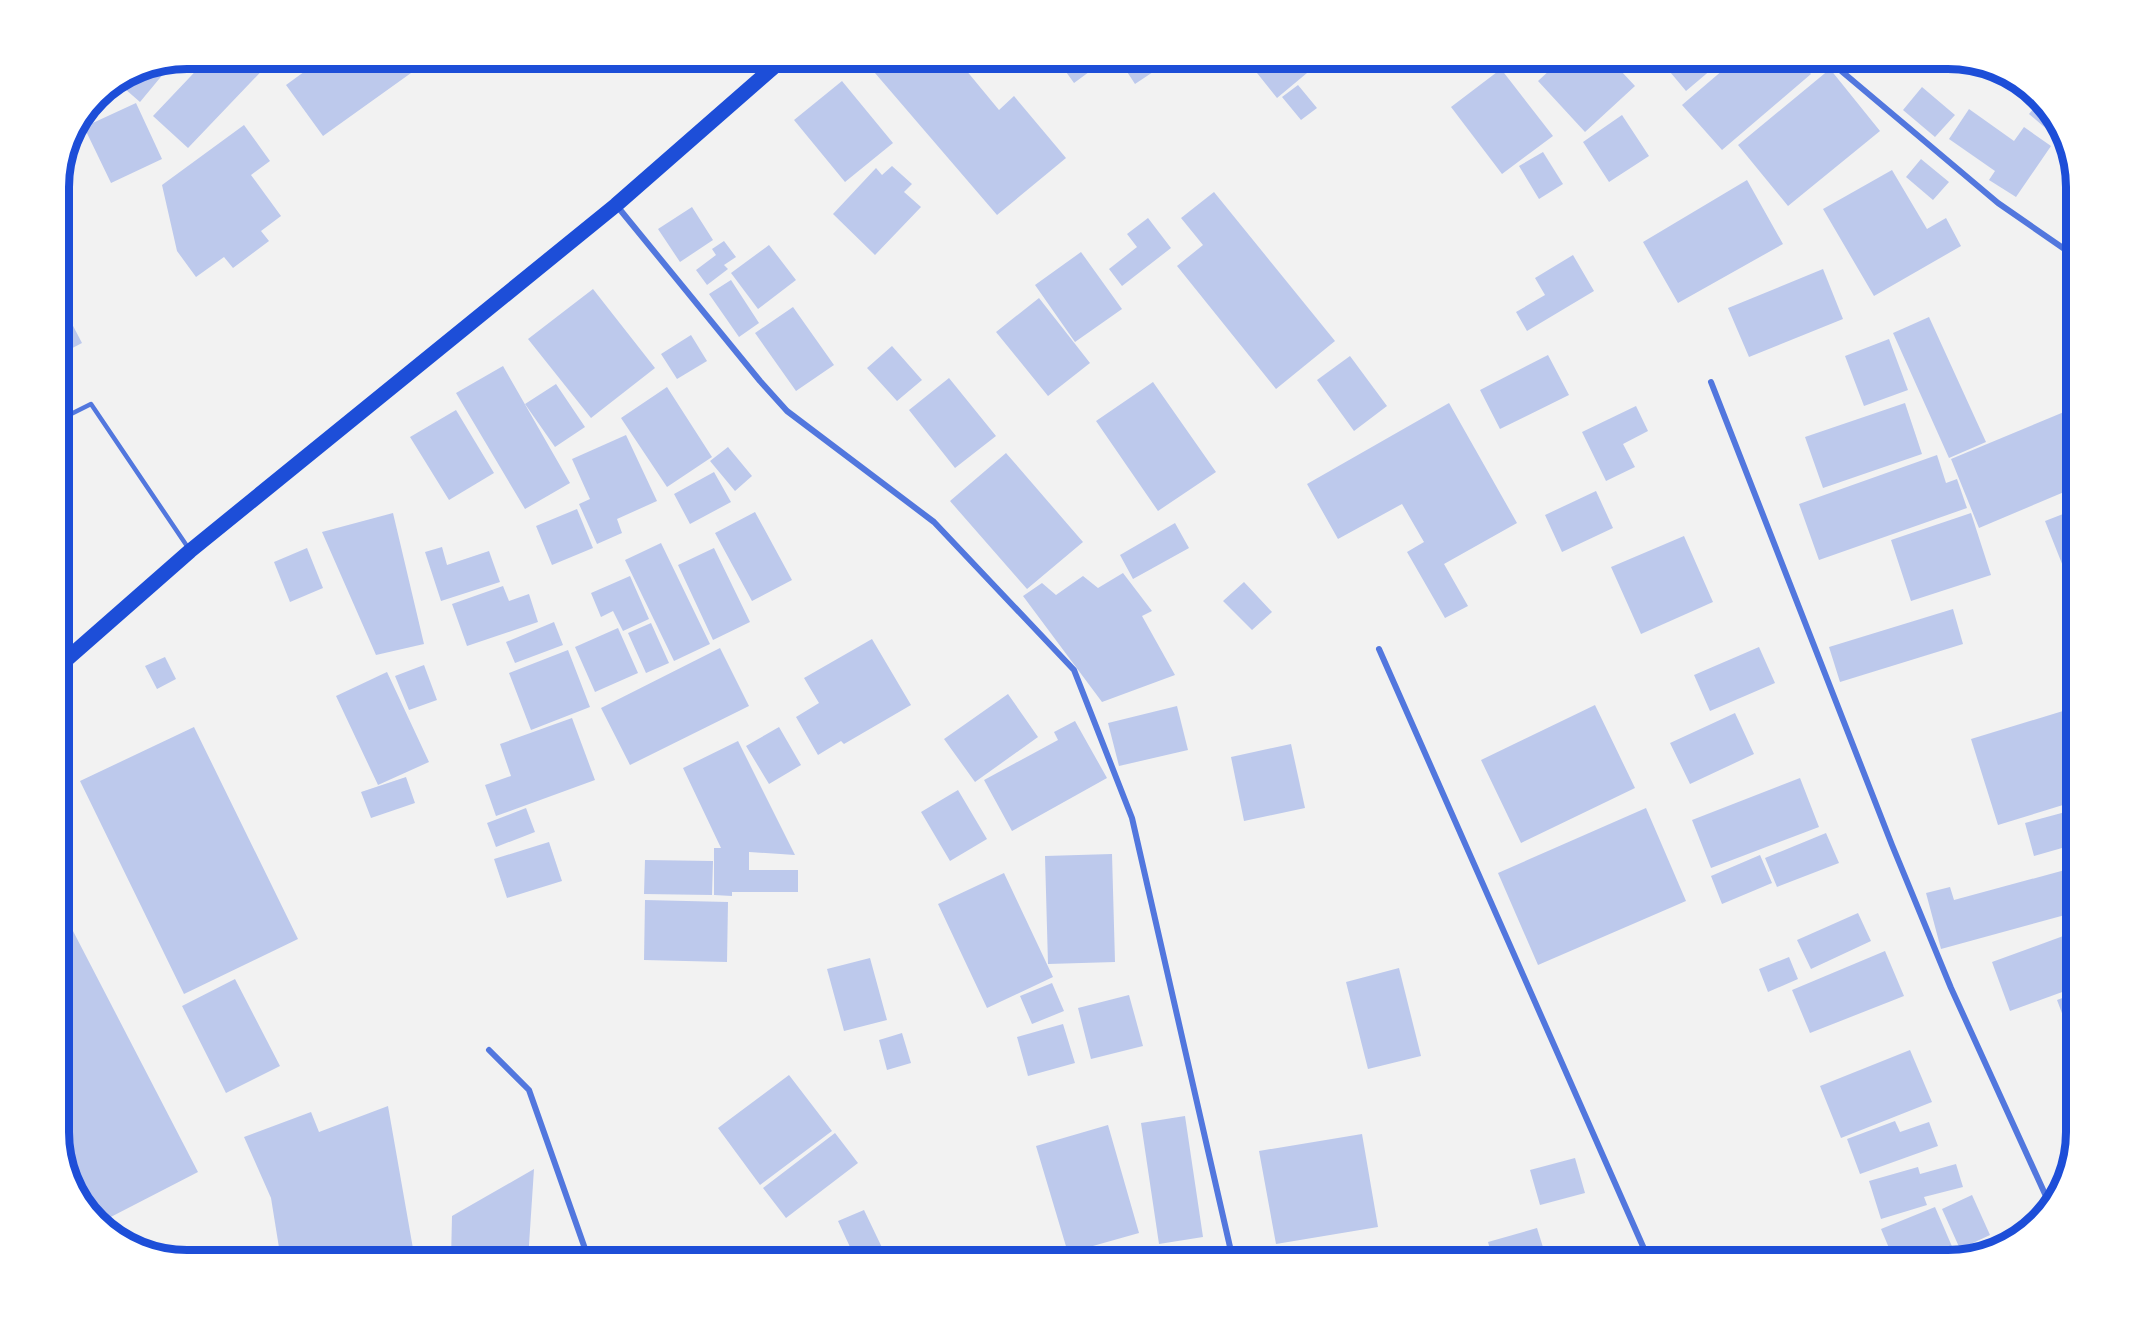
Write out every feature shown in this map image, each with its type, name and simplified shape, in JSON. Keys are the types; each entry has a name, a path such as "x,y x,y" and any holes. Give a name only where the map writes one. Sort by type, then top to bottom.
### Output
{"main road":[{"path":"69,657 190,551 616,205 771,69"}],"street":[{"path":"1839,69 1998,203 2066,250"},
{"path":"616,205 787,411 934,522 1074,670 1132,818 1231,1250"},
{"path":"1711,382 1901,867 1951,988 2046,1197"},
{"path":"1379,649 1645,1250"},
{"path":"489,1050 530,1090 586,1250"}],"lane":[{"path":"69,415 91,404 190,551"}],"building":[{"path":"198,69 263,69 188,148 153,116"},
{"path":"308,69 417,69 323,136 286,85"},
{"path":"880,69 965,69 999,110 1014,96 1066,158 997,215 875,73"},
{"path":"1064,69 1093,69 1074,83"},
{"path":"1125,69 1158,69 1135,84"},
{"path":"1254,69 1312,69 1277,98"},
{"path":"1501,69 1553,136 1502,174 1451,107"},
{"path":"1551,69 1623,69 1621,71 1635,86 1585,132 1538,81"},
{"path":"1668,69 1712,69 1686,91"},
{"path":"1724,69 1807,69 1811,74 1722,150 1682,105"},
{"path":"1830,69 1880,131 1788,206 1738,145"},
{"path":"165,71 140,102 123,88 149,75"},
{"path":"842,81 893,143 845,182 794,120"},
{"path":"1298,85 1317,108 1301,120 1282,97"},
{"path":"1922,87 1955,115 1935,137 1903,110"},
{"path":"136,103 162,159 111,183 85,128"},
{"path":"2035,107 2054,136 2029,114"},
{"path":"1969,109 2014,141 2024,127 2051,146 2016,197 1989,180 1995,171 1949,139"},
{"path":"1622,115 1649,156 1609,182 1583,142"},
{"path":"244,125 270,161 251,175 281,216 261,231 269,241 233,268 224,257 196,277 177,251 162,185"},
{"path":"1543,152 1563,184 1539,199 1519,166"},
{"path":"1921,159 1949,182 1933,200 1906,177"},
{"path":"892,166 912,184 904,192 921,207 875,255 833,214 876,168 882,175"},
{"path":"1892,170 1927,229 1946,218 1961,246 1874,296 1823,209"},
{"path":"1747,180 1783,244 1678,303 1643,242"},
{"path":"1214,192 1335,341 1276,389 1177,266 1203,245 1181,218"},
{"path":"692,207 713,240 680,262 658,229"},
{"path":"1148,218 1171,248 1122,286 1109,269 1137,247 1127,234"},
{"path":"724,241 736,257 724,265 728,269 707,285 696,270 716,255 712,249"},
{"path":"769,245 796,280 758,309 731,273"},
{"path":"1081,252 1122,309 1075,342 1035,285"},
{"path":"1573,255 1594,291 1527,331 1516,312 1545,295 1535,278"},
{"path":"1823,269 1843,319 1749,357 1728,308"},
{"path":"731,280 759,323 739,337 709,294"},
{"path":"593,289 655,368 591,418 528,339"},
{"path":"1039,298 1090,363 1048,396 996,332"},
{"path":"793,307 834,365 796,391 755,333"},
{"path":"1929,317 1986,442 1949,458 1893,333"},
{"path":"69,318 82,343 69,350"},
{"path":"691,335 707,361 677,379 661,354"},
{"path":"1889,339 1908,390 1864,406 1845,356"},
{"path":"892,346 922,380 897,401 867,368"},
{"path":"1548,355 1569,395 1500,429 1480,390"},
{"path":"1350,356 1387,406 1354,431 1317,380"},
{"path":"503,366 570,483 525,509 456,393"},
{"path":"949,378 996,436 955,468 909,410"},
{"path":"1153,382 1216,472 1158,511 1096,421"},
{"path":"556,384 585,427 555,447 525,404"},
{"path":"667,387 712,457 667,487 621,418"},
{"path":"1449,403 1517,523 1444,564 1468,606 1445,618 1407,552 1424,542 1402,504 1338,539 1307,484"},
{"path":"1905,403 1922,454 1823,488 1805,437"},
{"path":"1636,406 1648,431 1623,444 1635,467 1606,481 1582,432"},
{"path":"456,410 494,473 449,500 410,437"},
{"path":"2066,411 2066,491 1979,528 1951,459"},
{"path":"626,435 657,501 617,519 622,533 597,544 579,504 590,499 572,459"},
{"path":"728,447 752,476 735,491 710,461"},
{"path":"1006,453 1083,542 1027,589 950,501"},
{"path":"1937,455 1946,483 1957,479 1967,508 1819,560 1799,504"},
{"path":"714,472 731,502 690,524 674,494"},
{"path":"1596,491 1613,528 1562,552 1545,515"},
{"path":"577,509 593,548 552,565 536,526"},
{"path":"755,512 792,580 752,601 715,533"},
{"path":"393,513 424,644 376,655 322,532"},
{"path":"1971,513 1991,575 1911,601 1891,540"},
{"path":"2066,513 2066,574 2045,521"},
{"path":"1175,523 1189,548 1133,579 1120,555"},
{"path":"1684,536 1713,602 1641,634 1611,567"},
{"path":"661,543 710,644 674,661 625,560"},
{"path":"442,547 447,565 489,551 500,582 441,601 425,552"},
{"path":"307,548 323,588 290,602 274,562"},
{"path":"714,548 750,622 713,640 678,565"},
{"path":"1123,573 1152,611 1142,616 1175,675 1102,702 1023,596 1042,583 1056,595 1083,576 1098,588"},
{"path":"630,576 649,619 623,631 613,611 601,617 591,593"},
{"path":"1244,582 1272,612 1252,630 1223,601"},
{"path":"503,586 509,601 529,594 538,622 467,646 452,604"},
{"path":"1953,609 1963,644 1840,682 1829,647"},
{"path":"554,622 563,645 515,663 506,642"},
{"path":"651,623 669,663 646,673 628,633"},
{"path":"618,628 638,673 595,692 575,647"},
{"path":"872,639 911,705 844,744 841,741 818,755 796,717 819,703 804,678"},
{"path":"1759,647 1775,683 1710,711 1694,675"},
{"path":"720,648 749,706 630,765 601,708"},
{"path":"568,650 590,707 531,730 509,673"},
{"path":"165,657 176,679 157,689 145,666"},
{"path":"424,665 437,700 409,710 395,676"},
{"path":"387,672 429,762 378,785 336,696"},
{"path":"1008,694 1038,737 975,782 944,739"},
{"path":"1595,705 1635,788 1521,843 1481,760"},
{"path":"1177,706 1188,750 1119,766 1108,723"},
{"path":"2066,710 2066,804 1998,825 1971,739"},
{"path":"1735,713 1754,754 1690,784 1670,743"},
{"path":"572,718 595,780 496,816 485,785 511,776 500,744"},
{"path":"1075,721 1107,778 1012,831 984,780 1058,740 1054,732"},
{"path":"194,727 298,939 184,994 80,781"},
{"path":"779,727 801,765 769,784 746,746"},
{"path":"738,741 795,855 749,852 749,870 798,870 798,892 732,892 732,896 714,895 714,848 721,848 683,768"},
{"path":"1291,744 1305,808 1244,821 1231,757"},
{"path":"406,777 415,803 371,818 361,792"},
{"path":"1800,778 1819,827 1711,868 1692,820"},
{"path":"958,790 987,839 950,861 921,812"},
{"path":"526,808 535,832 496,847 487,823"},
{"path":"1646,808 1686,901 1538,965 1498,873"},
{"path":"2066,812 2066,847 2034,856 2025,823"},
{"path":"1826,833 1839,863 1777,887 1765,858"},
{"path":"549,842 562,881 507,898 494,859"},
{"path":"1112,854 1115,962 1048,964 1045,856"},
{"path":"1760,855 1772,883 1722,904 1711,876"},
{"path":"645,860 713,861 712,895 644,894"},
{"path":"2066,870 2066,915 1941,949 1926,893 1950,887 1954,900"},
{"path":"1004,873 1053,977 987,1008 938,904"},
{"path":"645,900 728,902 727,962 644,960"},
{"path":"1858,913 1871,941 1811,969 1797,940"},
{"path":"69,923 198,1172 107,1219 89,1198 81,1184 75,1170 69,1140"},
{"path":"2066,935 2066,991 2010,1011 1992,962"},
{"path":"1885,951 1904,996 1810,1033 1792,990"},
{"path":"1789,957 1798,979 1768,992 1759,969"},
{"path":"870,958 887,1020 844,1031 827,969"},
{"path":"1399,968 1421,1056 1368,1069 1346,982"},
{"path":"235,979 280,1066 226,1093 182,1006"},
{"path":"1052,983 1064,1011 1032,1024 1020,996"},
{"path":"1129,995 1143,1046 1091,1059 1078,1008"},
{"path":"2066,997 2066,1024 2057,1000"},
{"path":"1063,1024 1075,1063 1028,1076 1017,1037"},
{"path":"902,1033 911,1063 887,1070 879,1040"},
{"path":"1910,1050 1932,1102 1841,1138 1820,1086"},
{"path":"789,1075 832,1131 760,1185 718,1128"},
{"path":"388,1106 413,1250 279,1250 271,1198 244,1137 311,1112 319,1132"},
{"path":"1185,1116 1203,1237 1159,1244 1141,1123"},
{"path":"1895,1121 1900,1132 1929,1122 1938,1146 1860,1174 1847,1139"},
{"path":"1108,1125 1139,1233 1079,1250 1067,1250 1036,1146"},
{"path":"835,1133 858,1163 786,1218 763,1188"},
{"path":"1362,1134 1378,1227 1276,1244 1259,1151"},
{"path":"1575,1158 1585,1193 1540,1205 1530,1170"},
{"path":"1956,1164 1963,1187 1924,1197 1927,1205 1881,1219 1869,1181 1918,1167 1920,1174"},
{"path":"534,1169 529,1250 451,1250 452,1216"},
{"path":"1972,1195 1990,1235 1960,1249 1942,1209"},
{"path":"1935,1207 1953,1250 1890,1250 1881,1229"},
{"path":"864,1210 883,1250 851,1250 838,1221"},
{"path":"1537,1228 1544,1250 1490,1250 1488,1242"}]}
